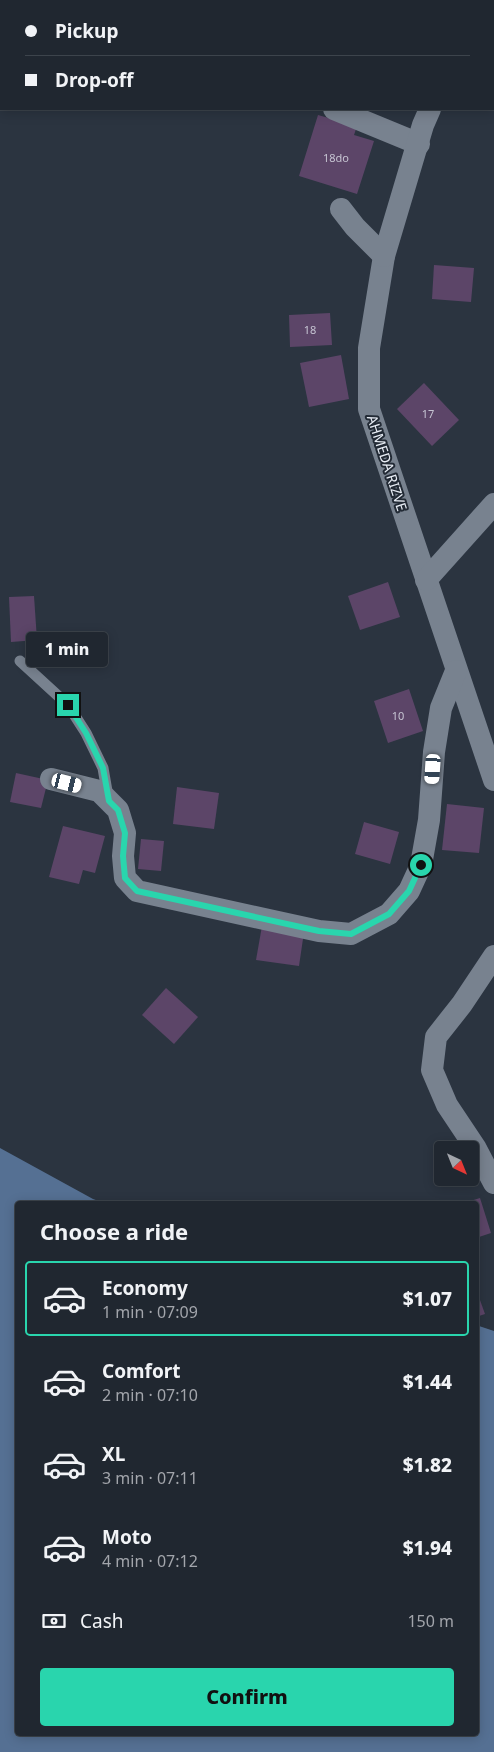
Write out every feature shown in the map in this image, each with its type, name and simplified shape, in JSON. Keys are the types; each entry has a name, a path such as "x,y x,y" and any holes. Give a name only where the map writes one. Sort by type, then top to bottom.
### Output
{"street":[{"path":"336,110 419,144"},
{"name":"AHMEDA RIZVE","path":"430,110 423,125 419,144 384,256 369,348 369,409 494,780"},
{"path":"341,209 355,227 384,256"},
{"path":"426,580 494,504"},
{"path":"51,779 99,791 118,810 125,833 123,856 125,878 137,891 319,931 351,934 389,914 409,891 421,865 429,820 434,752 440,708 456,671"},
{"path":"494,956 462,1004 436,1037 432,1070 447,1105 475,1147 494,1183"}],"lane":[{"path":"20,661 68,705 86,733 103,768 109,801"}],"shaded area":[{"path":"0,1148 99,1201 15,1201 15,1736 479,1736 479,1326 494,1331 494,1752 0,1752"}],"building":[{"path":"318,115 357,126 354,135 374,141 357,194 299,176"},
{"path":"434,265 474,268 471,302 432,299"},
{"path":"330,313 332,345 290,347 289,315"},
{"path":"341,355 349,399 309,407 300,363"},
{"path":"424,383 459,420 432,446 397,409"},
{"path":"388,582 400,617 360,630 348,596"},
{"path":"34,596 37,640 11,642 9,597"},
{"path":"409,689 423,731 388,743 374,701"},
{"path":"16,773 48,780 41,808 10,802"},
{"path":"177,787 219,793 214,829 173,824"},
{"path":"447,804 484,808 479,853 442,850"},
{"path":"364,822 399,832 390,864 355,854"},
{"path":"63,826 105,836 95,873 83,870 79,884 49,877"},
{"path":"141,839 164,841 161,871 138,869"},
{"path":"262,926 304,932 299,966 256,960"},
{"path":"166,988 198,1017 174,1044 142,1015"},
{"path":"480,1198 491,1233 479,1237 479,1201 470,1201"},
{"path":"479,1297 485,1314 479,1316"}],"route":[{"path":"68,705 86,733 103,768 109,801 118,810 125,833 123,856 125,878 137,891 319,931 351,934 389,914 409,891 421,865"}]}
